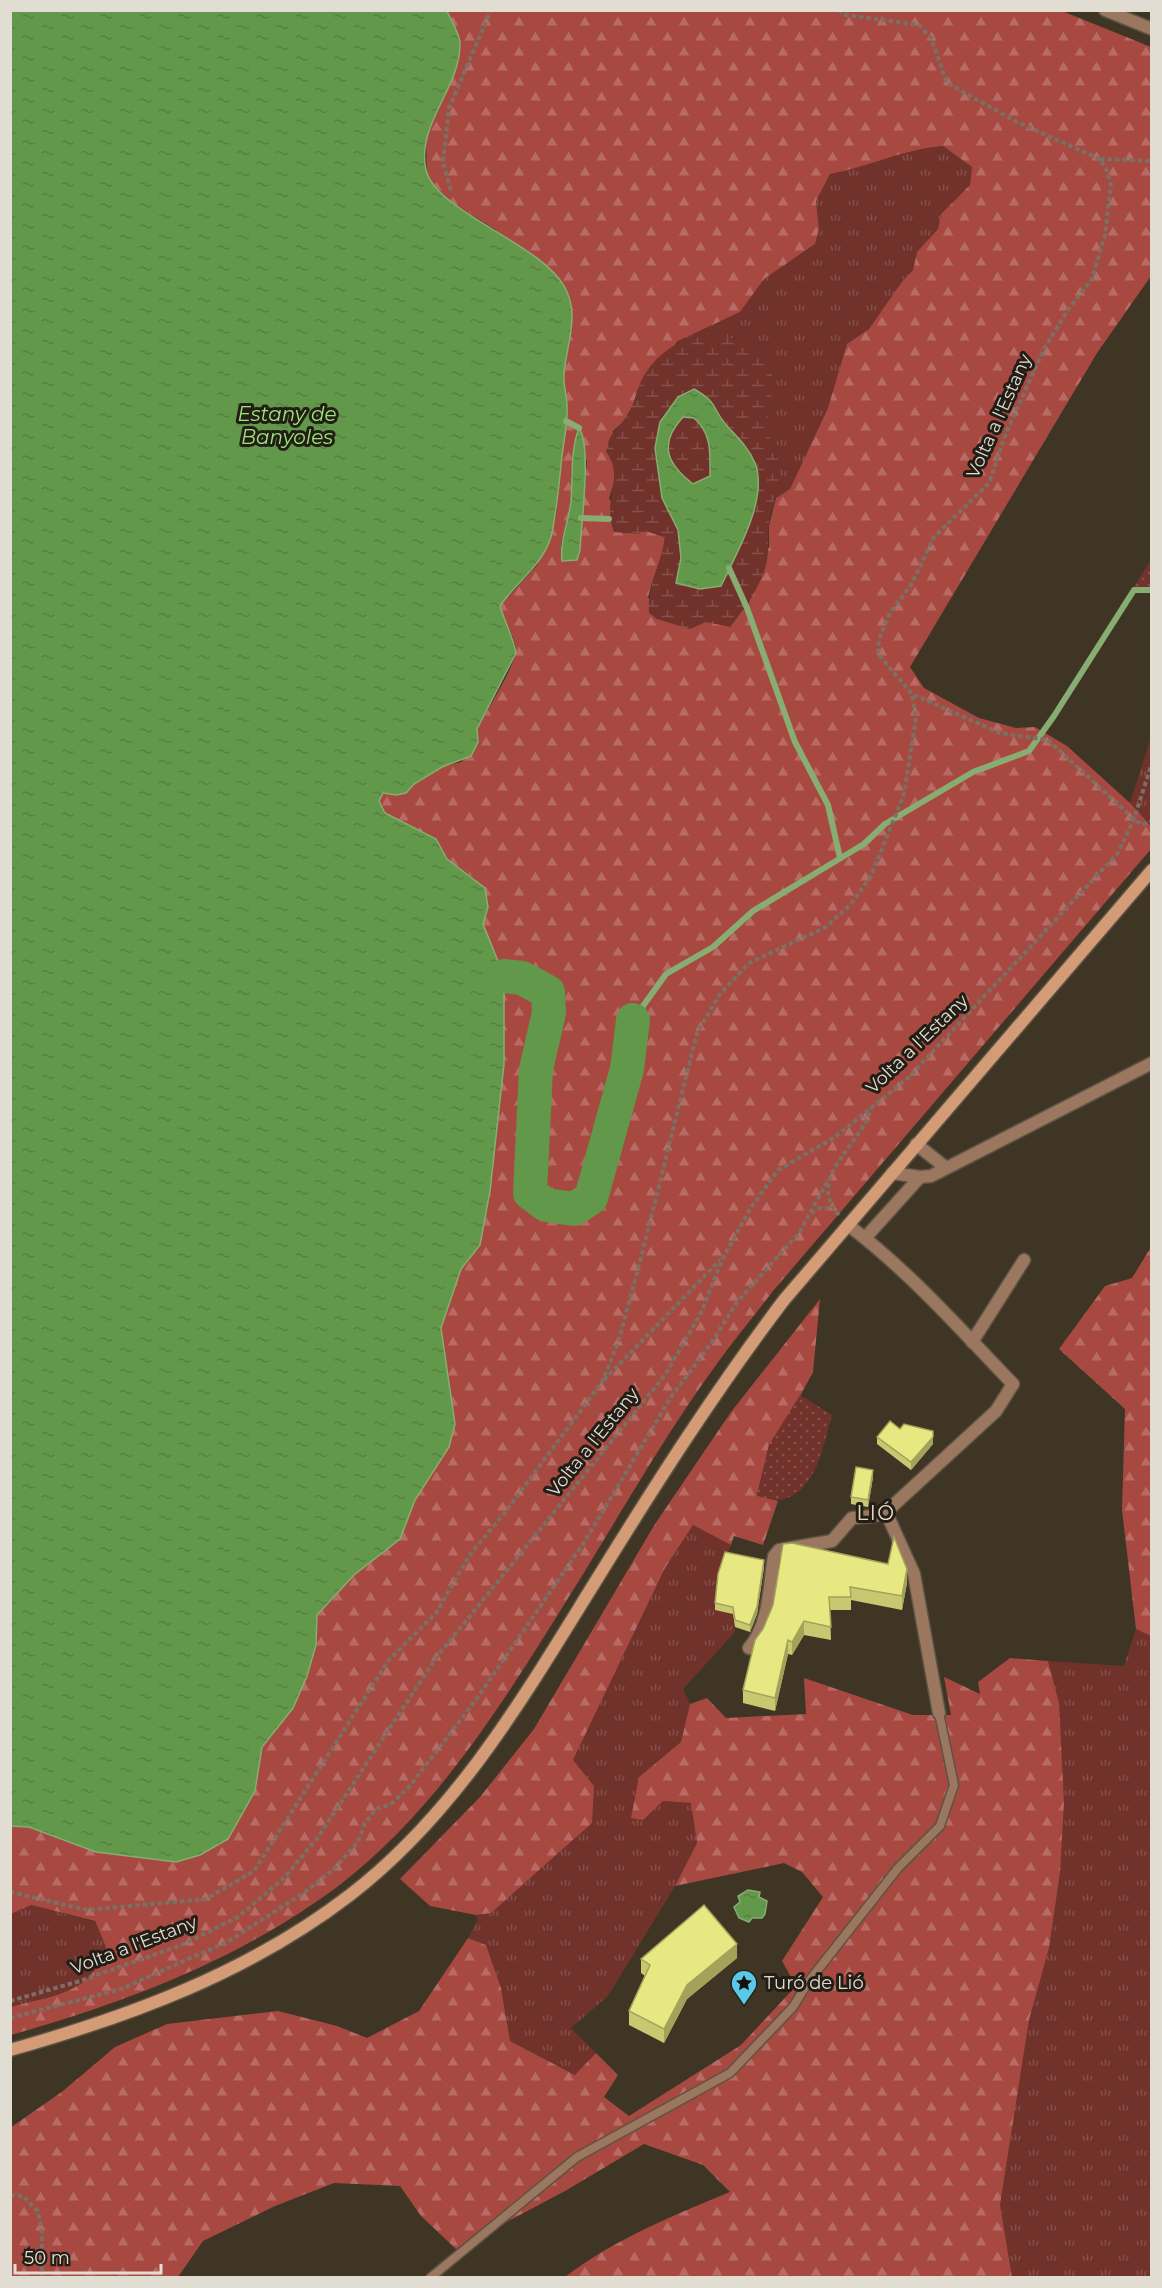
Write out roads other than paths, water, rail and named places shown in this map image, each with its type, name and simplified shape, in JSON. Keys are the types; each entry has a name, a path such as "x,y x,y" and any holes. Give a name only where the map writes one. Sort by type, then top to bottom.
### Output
{"main road":[{"path":"10,2050 82,2030 168,1998 228,1971 308,1925 351,1894 404,1847 447,1800 515,1711 679,1446 721,1383 784,1300 1152,870"}],"street":[{"path":"1104,10 1152,29"},
{"path":"892,1173 920,1177 931,1176 1152,1063"},
{"path":"916,1144 945,1167"},
{"path":"865,1238 920,1177"},
{"path":"749,1647 759,1634 764,1619 774,1556 779,1550 832,1541 852,1518 874,1516 886,1512 996,1411 1012,1384 937,1305 848,1225"},
{"path":"972,1342 1024,1260"},
{"path":"886,1512 914,1574 939,1713"}],"lane":[{"path":"430,2277 577,2157 730,2073 794,2007 809,1981 898,1868 940,1826 954,1785 939,1713"}],"water":[{"name":"Estany de Banyoles","path":"10,11 447,11 460,40 458,60 427,137 426,170 434,185 448,200 552,270 569,297 572,319 564,374 567,402 566,424 551,537 542,556 500,606 516,653 477,729 478,742 471,756 442,767 414,784 406,793 396,795 383,793 379,801 385,813 436,839 447,859 485,888 488,907 483,924 504,976 504,1064 490,1191 480,1245 461,1269 441,1328 455,1424 449,1447 415,1500 400,1539 354,1575 317,1615 316,1645 307,1676 293,1708 262,1747 255,1791 228,1839 200,1855 176,1862 96,1852 29,1827 11,1826"},
{"path":"694,389 708,399 755,463 758,493 754,509 742,543 721,586 700,589 676,583 681,558 678,530 662,498 655,448 660,422 678,397","holes":["683,417 694,418 707,437 710,451 710,476 693,484 677,469 672,461 668,445 670,436"]},
{"path":"579,428 585,451 580,550 577,560 562,561 563,539 571,502 573,455"},
{"path":"748,1890 760,1892 759,1897 767,1901 762,1918 752,1918 749,1922 739,1918 734,1907 740,1902 738,1896"}],"waterway":[{"path":"566,421 579,428"},
{"path":"581,518 609,519"},
{"path":"729,568 747,608 795,742 828,805 840,858"},
{"path":"633,1020 666,974 713,947 753,911 864,844 885,824 973,772 1029,751 1054,716 1134,590 1152,590"},
{"path":"504,976 522,978 548,992 549,1013 536,1069 530,1193 546,1205 574,1209 591,1198 627,1069 633,1020"}],"place":[{"name":"Turó de Lió","path":"744,2006"}],"district":[{"name":"LIÓ","path":"876,1513"}]}
